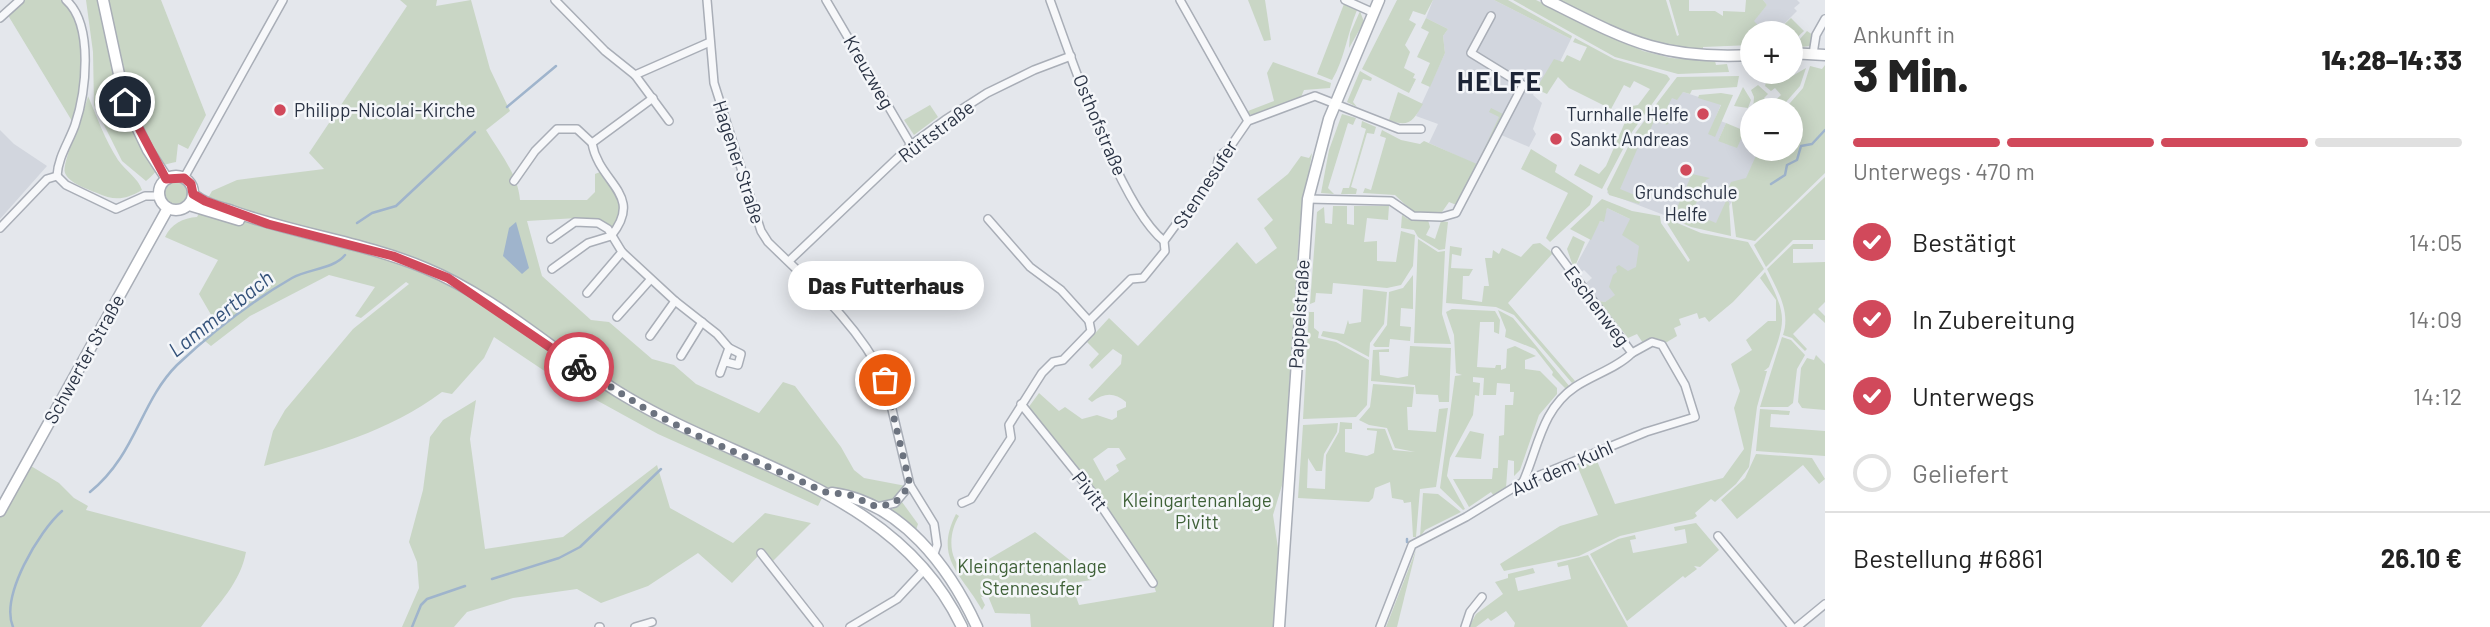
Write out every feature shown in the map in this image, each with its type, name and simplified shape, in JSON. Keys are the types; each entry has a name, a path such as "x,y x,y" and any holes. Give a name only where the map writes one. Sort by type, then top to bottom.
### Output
{"main road":[{"path":"103,0 125,102 166,179"},
{"name":"Pappelstraße","path":"1279,627 1308,199 1316,157 1335,103 1379,0"},
{"path":"1547,0 1653,49 1694,56 1740,55"},
{"path":"1803,54 1825,55"},
{"path":"166,179 184,178 191,184 193,194 189,205"},
{"path":"166,179 159,196 168,208 176,210 189,205 246,222 268,224"},
{"path":"193,194 268,224 393,256 448,278 593,377 649,411 825,492 866,516 903,545 925,569 944,592 962,627"},
{"name":"Schwerter Straße","path":"0,511 168,208"},
{"path":"825,492 850,495 877,507 913,534 963,599 977,627"},
{"path":"925,569 933,557"}],"street":[{"path":"0,18 20,0"},
{"path":"57,176 79,112 85,77 80,24 73,6 66,0"},
{"path":"184,178 283,0"},
{"path":"555,0 605,51 635,75 669,121"},
{"name":"Hagener Straße","path":"707,0 714,83 761,231 827,296 878,365 885,380 910,485 934,524 937,545 933,557"},
{"name":"Kreuzweg","path":"826,0 911,145"},
{"name":"Osthofstraße","path":"1051,0 1123,182 1152,232 1164,242"},
{"path":"1180,0 1248,121"},
{"path":"1345,0 1374,13"},
{"path":"1308,199 1391,201 1413,216 1442,217 1456,213 1523,85 1472,52 1491,16"},
{"path":"1813,54 1816,35 1825,19"},
{"path":"635,75 710,42"},
{"name":"Rüttstraße","path":"789,261 911,145 988,93 1034,70 1071,56"},
{"name":"Stennesufer","path":"962,503 971,499 1011,438 1009,425 1042,373 1053,362 1063,360 1091,331 1089,321 1131,279 1143,278 1165,251 1164,242 1183,215 1191,211 1217,166 1219,156 1228,150 1248,121 1309,97 1322,97 1399,129 1421,129"},
{"path":"592,143 653,98"},
{"path":"514,181 542,142 557,129 577,129 592,143 594,158 626,206 621,223 611,236 588,243 552,269"},
{"path":"57,176 65,185 116,209 145,196 159,196"},
{"path":"0,228 47,179 57,176"},
{"path":"988,219 1030,267 1061,290 1089,321"},
{"path":"551,239 580,222 602,225 622,252 650,279 729,348 739,351 741,360 734,366 726,362"},
{"name":"Eschenweg","path":"1523,482 1542,427 1553,408 1574,388 1632,353 1556,251"},
{"path":"587,293 622,252"},
{"path":"617,317 650,279"},
{"path":"650,336 675,301"},
{"path":"681,356 702,322"},
{"name":"Auf dem Kuhl","path":"1381,627 1412,545 1523,482 1646,432 1695,417 1685,385 1661,345 1652,342 1632,353"},
{"path":"720,373 729,348"},
{"name":"Pivitt","path":"1021,404 1091,491 1153,583"},
{"path":"877,507 895,503 910,485"},
{"path":"1718,536 1795,627 1825,604"},
{"path":"761,553 819,627"},
{"path":"850,627 897,599 925,569"},
{"path":"1465,627 1470,612 1482,597"},
{"path":"635,627 652,622"}],"shaded area":[{"path":"1433,0 1494,0 1571,39 1549,84 1537,87 1533,95 1542,103 1533,129 1536,134 1529,147 1499,134 1482,167 1429,143 1438,124 1416,116 1445,53 1443,36 1448,29 1426,18"},
{"path":"1763,0 1797,0 1800,3 1794,8 1797,11 1787,21 1753,21 1767,5"},
{"name":"Grundschule Helfe","path":"1683,92 1721,104 1715,119 1726,123 1718,141 1740,139 1740,161 1758,161 1717,225 1676,210 1666,211 1664,215 1607,193 1634,135 1651,111 1660,112 1672,97"},
{"path":"0,130 14,144 47,166 0,219"},
{"path":"1607,208 1630,219 1658,267 1605,302 1599,301 1585,284 1592,278 1584,270 1578,275 1574,269 1600,221 1603,222"}],"green space":[{"path":"20,0 66,0 75,14 84,61 75,126 6,12"},
{"path":"86,0 161,0 206,115 188,149 178,144 176,162 161,167 146,181 122,161 94,105 93,52"},
{"path":"400,0 437,0 436,6 471,0 490,69 510,111 486,130 512,172 520,200 587,200 595,192 595,174 600,172 618,198 621,211 613,228 577,218 527,221 542,276 591,320 609,322 652,359 674,365 696,384 759,413 783,382 795,386 841,447 854,470 864,478 906,486 889,506 825,492 818,506 658,434 549,374 494,337 484,358 452,394 442,392 400,418 357,437 264,466 273,431 285,410 353,329 409,284 406,282 361,318 355,316 375,287 329,275 250,316 211,346 200,337 217,325 199,294 218,260 165,237 178,222 197,217 212,191 237,180 324,169 309,153 407,6"},
{"path":"1248,0 1265,0 1271,40 1264,41"},
{"path":"1397,0 1433,0 1425,15 1413,11 1409,20 1416,24 1405,45 1410,52 1404,68 1415,74 1413,78 1416,79 1409,93 1362,69"},
{"path":"1494,0 1508,0 1572,36 1571,39"},
{"path":"1513,0 1536,0 1643,51 1671,58 1715,61 1716,65 1727,64 1729,72 1678,74 1615,57"},
{"path":"1558,0 1666,0 1677,36 1679,35 1669,0 1689,0 1689,11 1715,11 1723,16 1723,11 1745,12 1746,0 1763,0 1767,5 1754,21 1740,21 1740,45 1703,47 1703,51 1646,40"},
{"path":"1344,4 1357,10 1332,80 1317,74"},
{"path":"1360,11 1364,22 1349,48 1350,34"},
{"path":"1426,18 1448,29 1443,36 1445,53 1430,87 1421,83 1430,63 1417,57 1429,32 1421,28"},
{"path":"1807,31 1813,35 1810,46 1803,47 1803,36"},
{"path":"1575,38 1614,59 1667,75 1670,79 1632,132 1602,189 1574,175 1580,164 1599,174 1606,166 1632,106 1638,105 1650,89 1634,81 1630,88 1624,85 1611,109 1569,88 1558,77 1547,94 1536,89 1554,59 1563,62 1567,55 1580,61 1587,47 1573,42"},
{"path":"1273,62 1331,83 1330,88 1304,90 1301,97 1255,116 1249,114 1248,111 1274,101 1267,73"},
{"path":"1825,65 1825,173 1755,241 1736,237 1731,196 1727,191 1731,182 1746,178 1754,161 1803,161 1803,98 1794,98 1803,88 1810,66 1822,69"},
{"path":"1360,71 1372,78 1371,81 1363,79 1353,102 1357,107 1347,102"},
{"path":"1739,76 1737,87 1692,90 1690,94 1683,92 1677,100 1672,98 1664,114 1651,111 1677,77"},
{"path":"1801,84 1790,98 1778,98 1781,95 1775,88 1771,91 1765,86"},
{"path":"1758,85 1768,94 1764,98 1754,98 1751,90"},
{"path":"1743,87 1750,98 1740,98 1740,107 1734,106"},
{"path":"1398,92 1423,104 1413,119 1406,123 1389,120"},
{"path":"1699,95 1733,95 1715,137 1708,134 1721,105 1698,98"},
{"path":"88,96 113,152 142,190 125,197 109,197 79,185 65,173 66,159"},
{"path":"930,105 938,117 914,135 904,120"},
{"path":"1491,108 1503,114 1503,118 1459,206 1449,202 1442,212 1413,212 1395,195 1363,193 1365,188 1371,190 1386,138 1380,136 1382,130 1401,140 1420,144 1424,141 1477,164 1499,117 1489,112"},
{"path":"1342,114 1356,118 1353,125 1348,123 1328,188 1334,194 1321,193 1329,150"},
{"path":"1649,115 1670,121 1667,125 1655,119 1643,146 1639,145 1620,189 1637,196 1640,189 1645,191 1639,204 1609,195 1607,189 1634,135"},
{"path":"1362,121 1376,127 1374,134 1367,133 1351,187 1357,189 1356,194 1341,194 1343,188 1349,188 1366,129 1361,127"},
{"path":"1726,123 1740,129 1737,148 1718,141"},
{"path":"1531,149 1557,165 1555,172 1593,196 1590,205 1550,242 1546,238 1568,193 1521,169"},
{"path":"1312,153 1299,235 1283,482 1273,515 1278,548 1274,627 1031,627 1030,614 995,613 988,596 981,597 985,605 982,610 953,566 949,555 950,530 956,514 959,516 951,546 955,561 965,573 1035,532 1077,566 1082,566 1092,580 1071,583 1079,605 1156,592 1153,583 1028,408 1039,393 1059,411 1065,407 1082,419 1097,415 1112,420 1117,417 1117,411 1126,407 1126,402 1122,399 1109,395 1092,402 1088,399 1121,364 1122,355 1113,349 1092,369 1089,365 1099,354 1087,342 1109,318 1138,346 1237,242 1256,264 1277,248 1264,228 1273,220 1257,199 1288,174 1301,156 1309,158","holes":["1108,448 1119,448 1126,459 1116,465 1119,471 1105,481 1093,459"]},
{"path":"1692,174 1710,178 1706,180 1692,213 1716,223 1726,201 1729,202 1731,236 1691,227 1664,215 1666,211 1676,210"},
{"path":"1825,177 1825,240 1793,240 1766,267 1754,245"},
{"path":"176,182 184,185 187,193 184,201 176,204 168,201 165,193 168,185"},
{"path":"1602,199 1632,211 1660,216 1661,223 1688,262 1690,260 1663,217 1701,233 1748,242 1764,269 1733,302 1709,322 1705,317 1699,319 1697,313 1679,319 1681,325 1674,328 1677,336 1662,345 1658,342 1645,346 1637,334 1628,338 1599,301 1605,302 1615,295 1609,287 1613,275 1617,272 1616,267 1619,265 1628,271 1636,267 1639,246 1622,235 1630,219 1607,208 1604,222 1600,221 1591,240 1570,229"},
{"path":"1333,206 1347,206 1347,224 1354,225 1354,206 1389,206 1388,220 1367,218 1364,242 1377,241 1377,261 1396,262 1401,231 1415,235 1413,266 1401,285 1387,288 1333,283 1332,294 1316,293 1315,302 1310,304 1317,212 1324,207 1325,223 1332,224"},
{"path":"1402,215 1408,219 1428,220 1430,227 1426,235 1435,239 1441,221 1448,222 1445,249 1439,250 1418,237 1414,230 1401,228"},
{"path":"1573,236 1585,242 1574,269 1567,249"},
{"path":"1418,239 1438,252 1445,251 1442,314 1451,344 1414,343"},
{"path":"1540,243 1553,253 1508,303 1575,381 1572,383 1514,315 1496,307 1446,303 1450,246 1462,248 1461,256 1452,254 1451,268 1473,269 1469,276 1463,276 1462,299 1482,302 1484,286 1489,286 1485,258 1492,258 1493,250 1499,254 1502,248 1521,257 1533,244"},
{"path":"1793,244 1813,244 1813,249 1793,249 1793,263 1825,262 1825,302 1818,309 1825,316 1825,323 1814,313 1793,334 1807,349 1805,351 1792,338 1783,335 1784,309 1767,269"},
{"path":"1765,272 1781,310 1781,328 1769,367 1764,371 1767,371 1757,407 1749,467 1736,484 1715,502 1711,499 1695,513 1697,516 1693,519 1620,536 1579,556 1504,571 1500,564 1560,526 1598,515 1576,463 1595,456 1615,504 1723,478 1744,449 1734,408 1740,391 1731,364 1752,350 1746,340 1768,321 1776,321 1776,300 1760,278"},
{"path":"1413,275 1413,309 1401,308 1400,326 1411,327 1410,341 1390,339 1389,347 1375,347 1373,345 1387,325 1389,292 1403,288"},
{"path":"1363,289 1387,292 1384,324 1370,343 1369,357 1337,340 1321,336 1323,331 1344,334 1348,320 1349,324 1361,322"},
{"path":"1452,309 1495,311 1500,320 1499,334 1494,332 1494,322 1480,322 1477,367 1495,368 1496,365 1501,365 1501,370 1506,368 1507,349 1515,346 1536,356 1525,360 1525,369 1540,371 1557,388 1557,394 1539,415 1520,470 1514,476 1514,461 1508,460 1506,488 1494,496 1491,492 1469,507 1453,479 1492,479 1493,468 1498,468 1499,436 1504,435 1505,405 1513,405 1514,392 1510,392 1510,384 1497,383 1496,395 1483,395 1484,378 1473,377 1473,382 1480,383 1479,396 1475,395 1473,415 1450,458 1447,476 1465,509 1463,510 1440,488 1455,376 1462,375 1456,373 1454,335 1446,312"},
{"path":"1498,310 1513,318 1570,387 1567,390 1552,375 1553,372 1535,349 1505,337 1506,330"},
{"path":"1309,312 1314,312 1314,328 1319,332 1318,338 1336,342 1369,360 1367,405 1356,417 1303,419"},
{"path":"1782,337 1791,340 1805,355 1797,369 1793,403 1788,407 1760,407"},
{"path":"1410,346 1451,348 1449,402 1439,402 1438,395 1416,394 1415,385 1371,381 1373,350 1389,349 1389,352 1379,352 1380,375 1398,378 1408,376"},
{"path":"1816,355 1825,364 1825,410 1802,408 1798,402 1801,368 1807,358 1814,360"},
{"path":"1373,384 1414,387 1412,407 1407,407 1408,430 1436,432 1439,409 1448,408 1436,487 1420,489 1416,537 1413,537 1411,502 1404,503 1403,500 1392,498 1390,482 1375,488 1373,498 1369,502 1298,498 1303,425 1338,423 1337,432 1324,454 1322,471 1316,471 1308,458 1307,488 1325,489 1326,455 1339,432 1340,422 1352,423 1352,429 1345,429 1345,452 1367,456 1374,453 1377,431 1367,428 1385,429 1393,450 1415,452 1395,448 1387,428 1359,420 1370,407"},
{"path":"476,400 470,439 485,549 563,537 657,465 670,508 733,543 765,513 811,523 770,564 761,553 732,583 698,553 648,586 601,603 577,589 513,598 467,612 454,627 402,627 419,588 417,562 409,542 423,490 430,437 443,420"},
{"path":"1760,409 1790,411 1789,415 1771,414 1770,427 1825,431 1825,456 1756,451"},
{"path":"1470,431 1484,434 1481,459 1455,457"},
{"path":"1756,454 1812,458 1825,479 1819,484 1803,465 1737,519 1721,500 1745,478"},
{"path":"26,463 59,483 74,498 88,506 86,510 246,552 234,583 201,627 0,627 0,511"},
{"path":"1423,493 1438,494 1461,512 1425,530 1420,537"},
{"path":"902,502 918,524 916,530 891,510"},
{"path":"1696,523 1719,550 1700,567 1694,566 1697,569 1685,578 1683,576 1627,621 1590,554 1618,539 1635,535 1636,539 1630,540 1633,553 1687,543 1685,529 1675,531 1674,527"},
{"path":"1416,550 1397,627 1386,627"},
{"path":"1588,555 1628,627 1514,627 1515,623 1506,611 1491,621 1488,618 1476,627 1469,627 1476,614 1503,594 1495,582 1508,578 1508,574 1533,568 1535,573 1515,578 1518,591 1571,579 1568,565 1558,567 1557,563"}],"water":[{"path":"516,222 529,268 522,274 503,256 509,228"}],"waterway":[{"name":"Lammertbach","path":"507,107 556,66"},
{"path":"1771,184 1785,175 1787,165 1797,160 1801,146 1812,144 1825,130"},
{"name":"Lammertbach","path":"357,223 372,213 396,206 475,132"},
{"name":"Lammertbach","path":"90,492 118,462 154,395 177,365 218,329 262,297 292,278 328,266 345,255"},
{"path":"492,579 559,558 580,547 661,469"},
{"name":"Lammertbach","path":"13,627 10,614 12,599 24,565 43,533 62,511"},
{"path":"412,627 421,605 427,599 465,586"}],"way so far":[{"path":"579,367 649,411 696,435 825,492 850,495 877,507 895,503 910,485 885,380"}],"place":[{"name":"Philipp-Nicolai-Kirche","path":"280,110"},
{"name":"Turnhalle Helfe","path":"1703,114"},
{"name":"Sankt Andreas","path":"1556,139"},
{"name":"Grundschule Helfe","path":"1686,170"},
{"name":"Das Futterhaus","path":"885,380"}],"district":[{"name":"HELFE","path":"1500,82"}],"route":[{"path":"125,102 138,132 166,179 177,176 184,178 191,184 193,194 197,198 268,224 393,256 448,278 579,367"}],"park label":[{"name":"Kleingartenanlage Pivitt","path":"1197,511"},
{"name":"Kleingartenanlage Stennesufer","path":"1032,577"}]}
